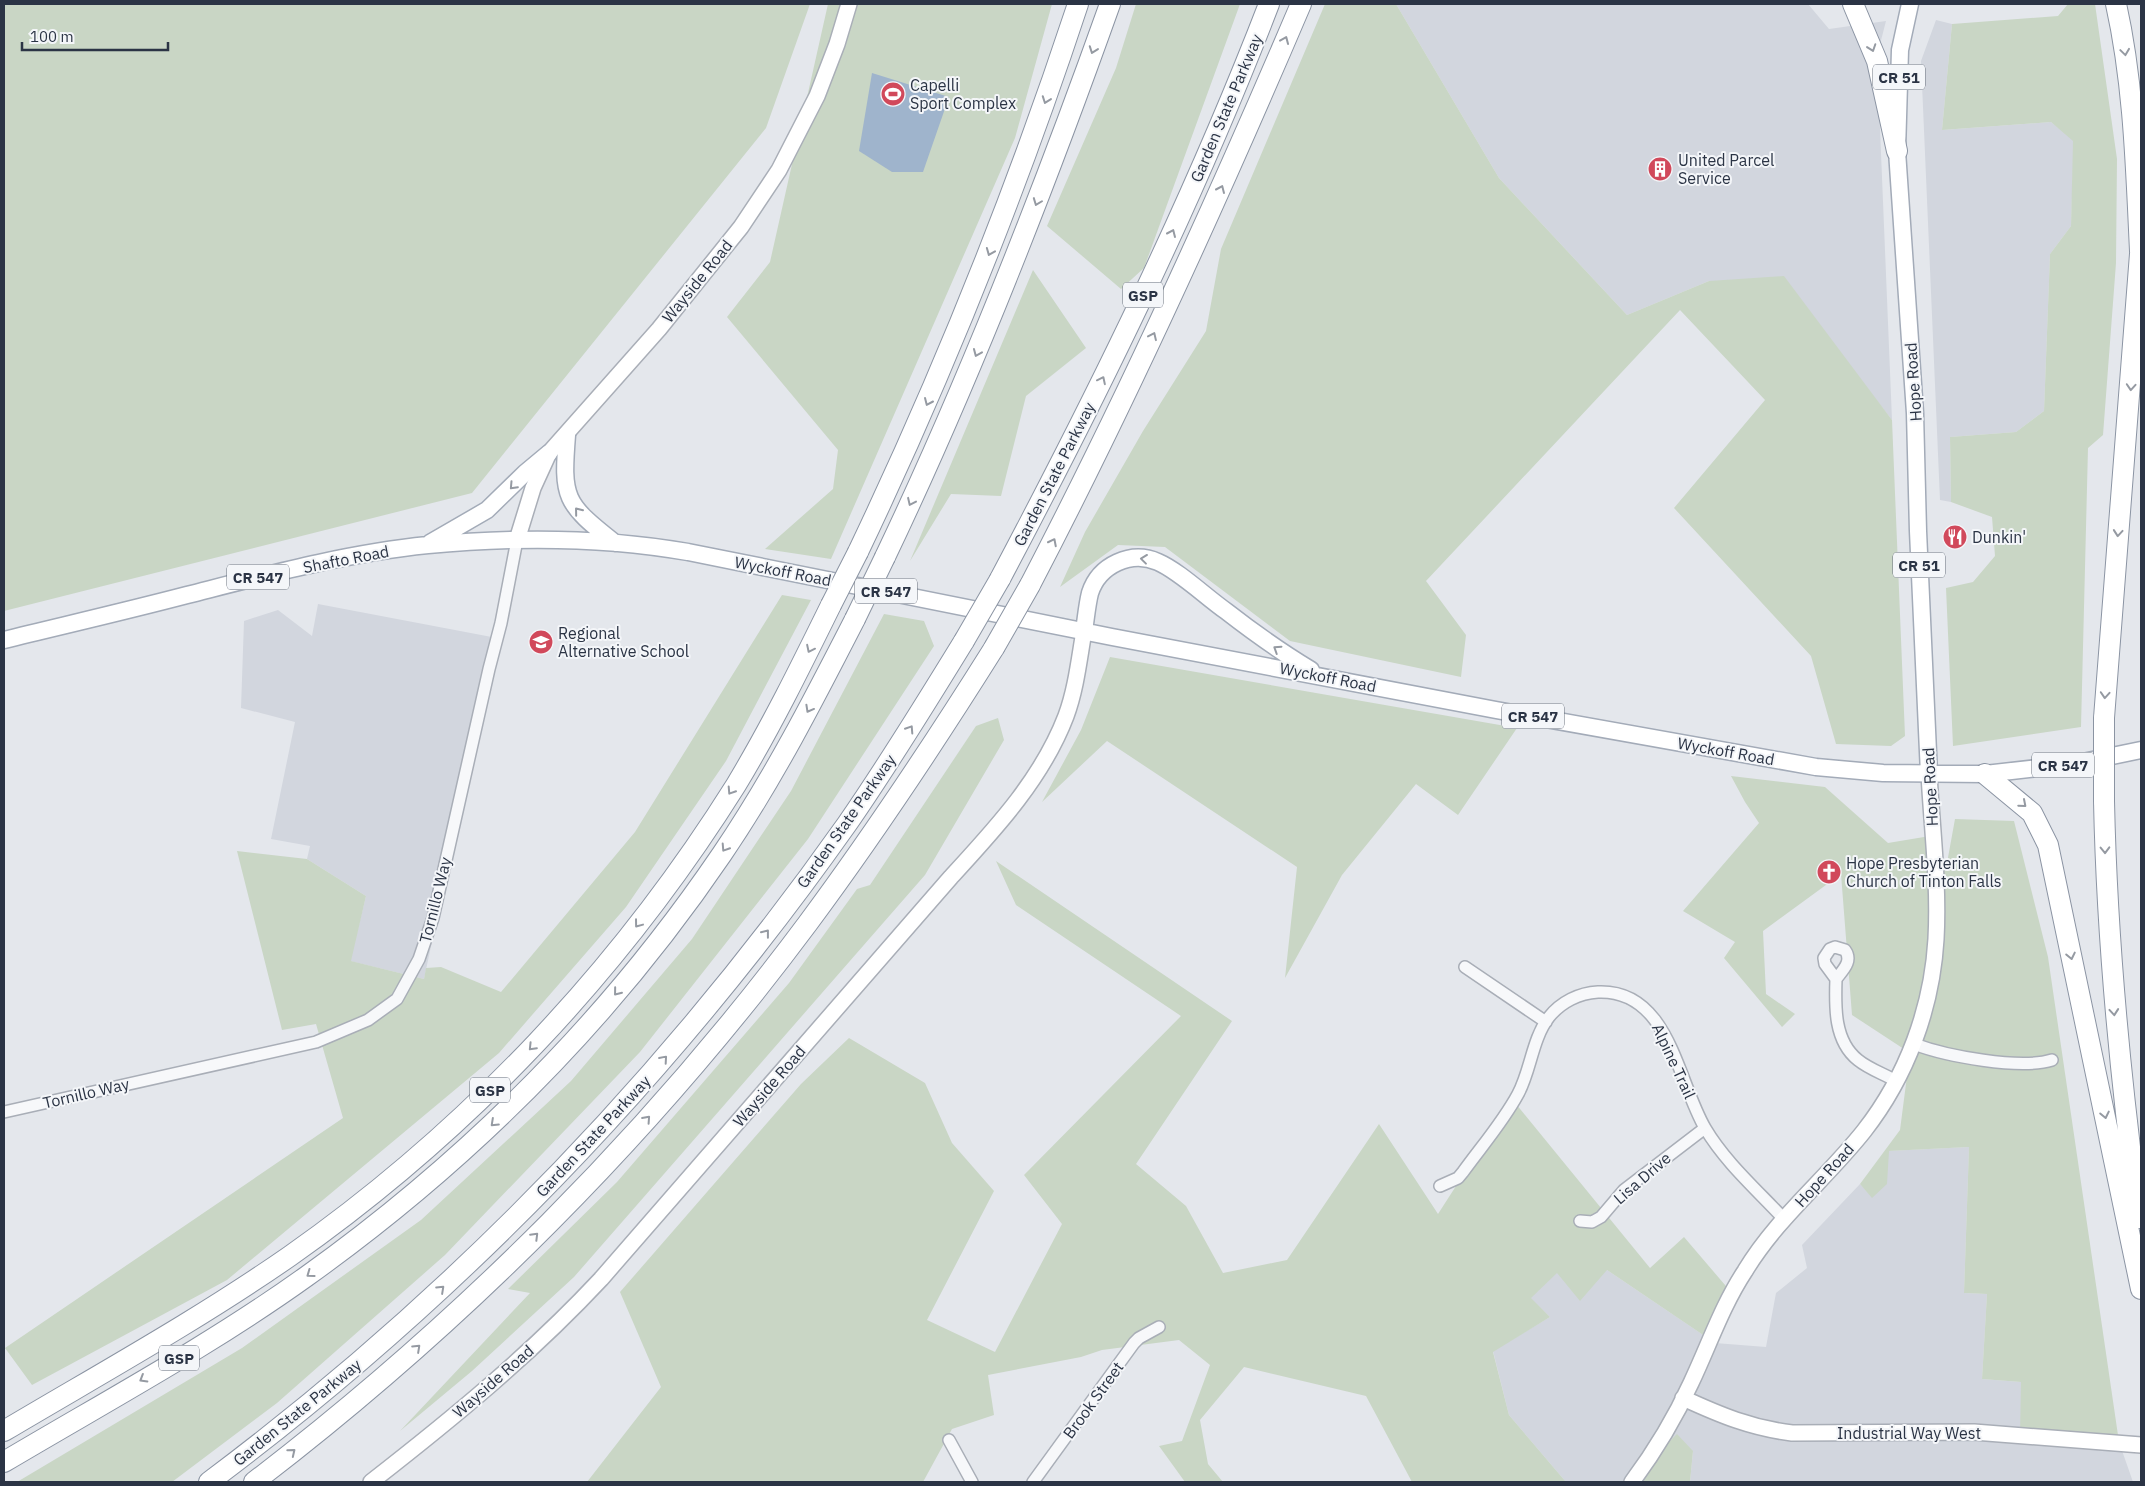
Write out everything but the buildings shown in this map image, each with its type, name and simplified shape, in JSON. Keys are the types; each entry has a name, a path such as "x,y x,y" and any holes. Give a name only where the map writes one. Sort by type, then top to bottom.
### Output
{"highway":[{"name":"GSP","path":"4,1431 184,1324 290,1256 391,1179 489,1091 580,995 670,882 716,814 764,736 858,552 918,424 969,304 1036,130 1078,4"},
{"name":"GSP","path":"4,1462 180,1357 305,1277 376,1225 437,1175 515,1102 610,1000 654,947 695,892 753,806 790,744 885,557 942,433 1001,295 1062,139 1110,4"},
{"name":"Garden State Parkway","path":"208,1482 327,1389 400,1327 473,1260 548,1186 626,1102 731,978 809,876 888,764 964,641 1000,579 1056,474 1162,256 1249,55 1269,4"},
{"name":"Garden State Parkway","path":"254,1482 410,1354 563,1208 645,1121 726,1027 806,925 908,782 994,648 1030,585 1141,364 1199,238 1301,4"},
{"path":"1852,4 1877,61 1897,151"},
{"path":"2116,4 2129,78 2141,246 2130,409 2110,618 2104,718 2105,879 2122,1097 2141,1238"},
{"path":"1985,774 2032,813 2048,845 2141,1290"}],"main road":[{"name":"Hope Road","path":"1910,4 1900,50 1897,151 1916,420 1918,532 1929,774"},
{"path":"567,435 564,480 571,502 590,524 615,543"},
{"path":"427,545 487,510 525,473 549,453"},
{"name":"Wyckoff Road","path":"517,540 615,543 688,552 1084,631 1318,674 1496,710 1816,767 1874,772 1985,774 2073,764 2141,750"},
{"name":"Shafto Road","path":"4,640 312,565 427,545 517,540"},
{"path":"1084,631 1090,593 1099,575 1111,565 1123,560 1146,558 1165,566 1258,636 1318,674"}],"street":[{"name":"Wayside Road","path":"517,540 533,488 549,453 567,435 628,362 659,329 755,206 779,170 813,104 837,44 849,4"},
{"name":"Tornillo Way","path":"4,1112 316,1042 368,1020 397,999 419,959 433,918 501,623 517,540"},
{"name":"Wayside Road","path":"371,1482 505,1372 601,1279 939,890 987,838 1028,787 1053,747 1071,699 1084,631"},
{"name":"Hope Road","path":"1632,1482 1662,1438 1683,1398 1733,1290 1759,1249 1860,1136 1896,1081 1914,1044 1929,986 1936,939 1936,899 1929,774"},
{"path":"1465,968 1546,1022"},
{"path":"1836,979 1836,1011 1840,1034 1844,1043 1858,1060 1896,1081"},
{"name":"Alpine Trail","path":"1440,1186 1458,1178 1514,1101 1522,1086 1546,1022 1558,1008 1567,1001 1586,994 1614,993 1630,998 1642,1006 1656,1020 1665,1035 1705,1128 1728,1160 1784,1219"},
{"path":"1914,1044 1935,1052 1983,1060 2031,1064 2052,1060"},
{"name":"Lisa Drive","path":"1580,1221 1592,1222 1601,1217 1624,1190 1705,1128"},
{"name":"Brook Street","path":"1033,1482 1134,1343 1139,1338 1160,1327"},
{"name":"Industrial Way West","path":"1683,1398 1734,1421 1773,1431 1792,1433 1974,1432 2141,1445"},
{"path":"949,1440 972,1482"}],"shaded area":[{"path":"1396,4 1808,4 1829,29 1886,21 1877,56 1892,420 1867,388 1709,281 1627,315 1499,178"},
{"path":"1936,20 1952,24 1942,130 2051,122 2074,140 2071,226 2050,254 2044,411 2016,432 1950,437 1951,502 1940,500 1921,61"},
{"path":"318,604 497,638 424,979 350,961 366,896 307,859 310,846 271,839 295,722 241,708 244,621 278,610 312,636"},
{"path":"1969,1147 1964,1293 1987,1294 1982,1379 2021,1382 2119,1442 2133,1482 1690,1482 1693,1451 1628,1482 1566,1482 1509,1415 1493,1351 1550,1317 1530,1298 1557,1272 1607,1270 1715,1343 1766,1347 1776,1293 1807,1268 1802,1245 1860,1184 1872,1197 1888,1151"}],"green space":[{"path":"4,4 810,4 766,128 472,493 4,611"},
{"path":"828,4 1052,4 1015,138 831,559 765,549 833,489 838,450 727,317 770,262"},
{"path":"1136,4 1240,4 1144,268 1121,289 1047,226 1116,68"},
{"path":"1325,4 1396,4 1499,178 1627,315 1709,281 1784,276 1892,420 1905,736 1891,746 1836,744 1811,656 1674,508 1765,400 1680,310 1426,581 1466,635 1461,677 1290,641 1165,547 1118,545 1060,587 1085,532 1143,431 1206,331 1221,249"},
{"path":"2068,4 2095,4 2117,159 2116,263 2103,435 2088,448 2081,727 1953,746 1946,588 1973,582 1995,556 1992,517 1951,502 1950,437 2016,432 2044,411 2050,254 2071,226 2073,141 2051,122 1942,130 1952,24 2058,16"},
{"path":"1033,270 1086,348 1026,396 1001,496 951,494 910,561"},
{"path":"782,595 811,600 726,761 626,907 499,1053 227,1280 32,1385 5,1348 343,1118 316,1024 282,1030 237,851 307,859 366,896 351,961 424,979 426,968 441,967 501,992 635,832"},
{"path":"884,614 924,621 934,646 808,839 640,1052 445,1255 277,1403 172,1482 17,1482 242,1348 421,1220 571,1081 692,939 791,791"},
{"path":"1110,657 1517,728 1458,815 1416,784 1342,875 1285,978 1297,867 1107,741 1042,802 1081,730"},
{"path":"998,718 1004,740 925,875 574,1277 472,1371 400,1431 530,1293 508,1289 617,1182 789,983 857,889 870,885 976,726"},
{"path":"1731,776 1825,787 1888,843 1930,836 1934,863 1947,863 1955,819 2014,821 2048,957 2119,1442 2020,1437 2021,1382 1982,1379 1987,1294 1964,1293 1969,1147 1889,1151 1887,1184 1872,1198 1860,1184 1900,1130 1910,1053 1852,1015 1841,874 1763,931 1766,994 1795,1014 1782,1027 1724,958 1735,942 1683,911 1759,823"},
{"path":"996,861 1232,1021 1136,1164 1186,1206 1223,1273 1287,1260 1379,1124 1438,1214 1512,1099 1650,1268 1684,1237 1731,1292 1709,1339 1607,1270 1580,1301 1557,1273 1531,1298 1550,1317 1493,1352 1509,1415 1566,1482 1412,1482 1366,1396 1244,1367 1200,1420 1208,1464 1223,1482 1185,1482 1159,1446 1182,1441 1210,1365 1179,1340 1102,1350 1081,1357 988,1375 994,1415 952,1429 923,1482 587,1482 661,1387 620,1292 801,1084 849,1038 925,1083 952,1143 994,1191 927,1320 995,1352 1062,1224 1024,1175 1181,1016 1016,905"},
{"path":"1677,1434 1693,1451 1690,1482 1628,1482"}],"water":[{"path":"872,73 949,97 923,172 892,172 859,151"}],"place":[{"name":"Capelli Sport Complex","path":"893,94"},
{"name":"United Parcel Service","path":"1660,169"},
{"name":"Dunkin'","path":"1955,537"},
{"name":"Regional Alternative School","path":"541,642"},
{"name":"Hope Presbyterian Church of Tinton Falls","path":"1829,872"}]}
